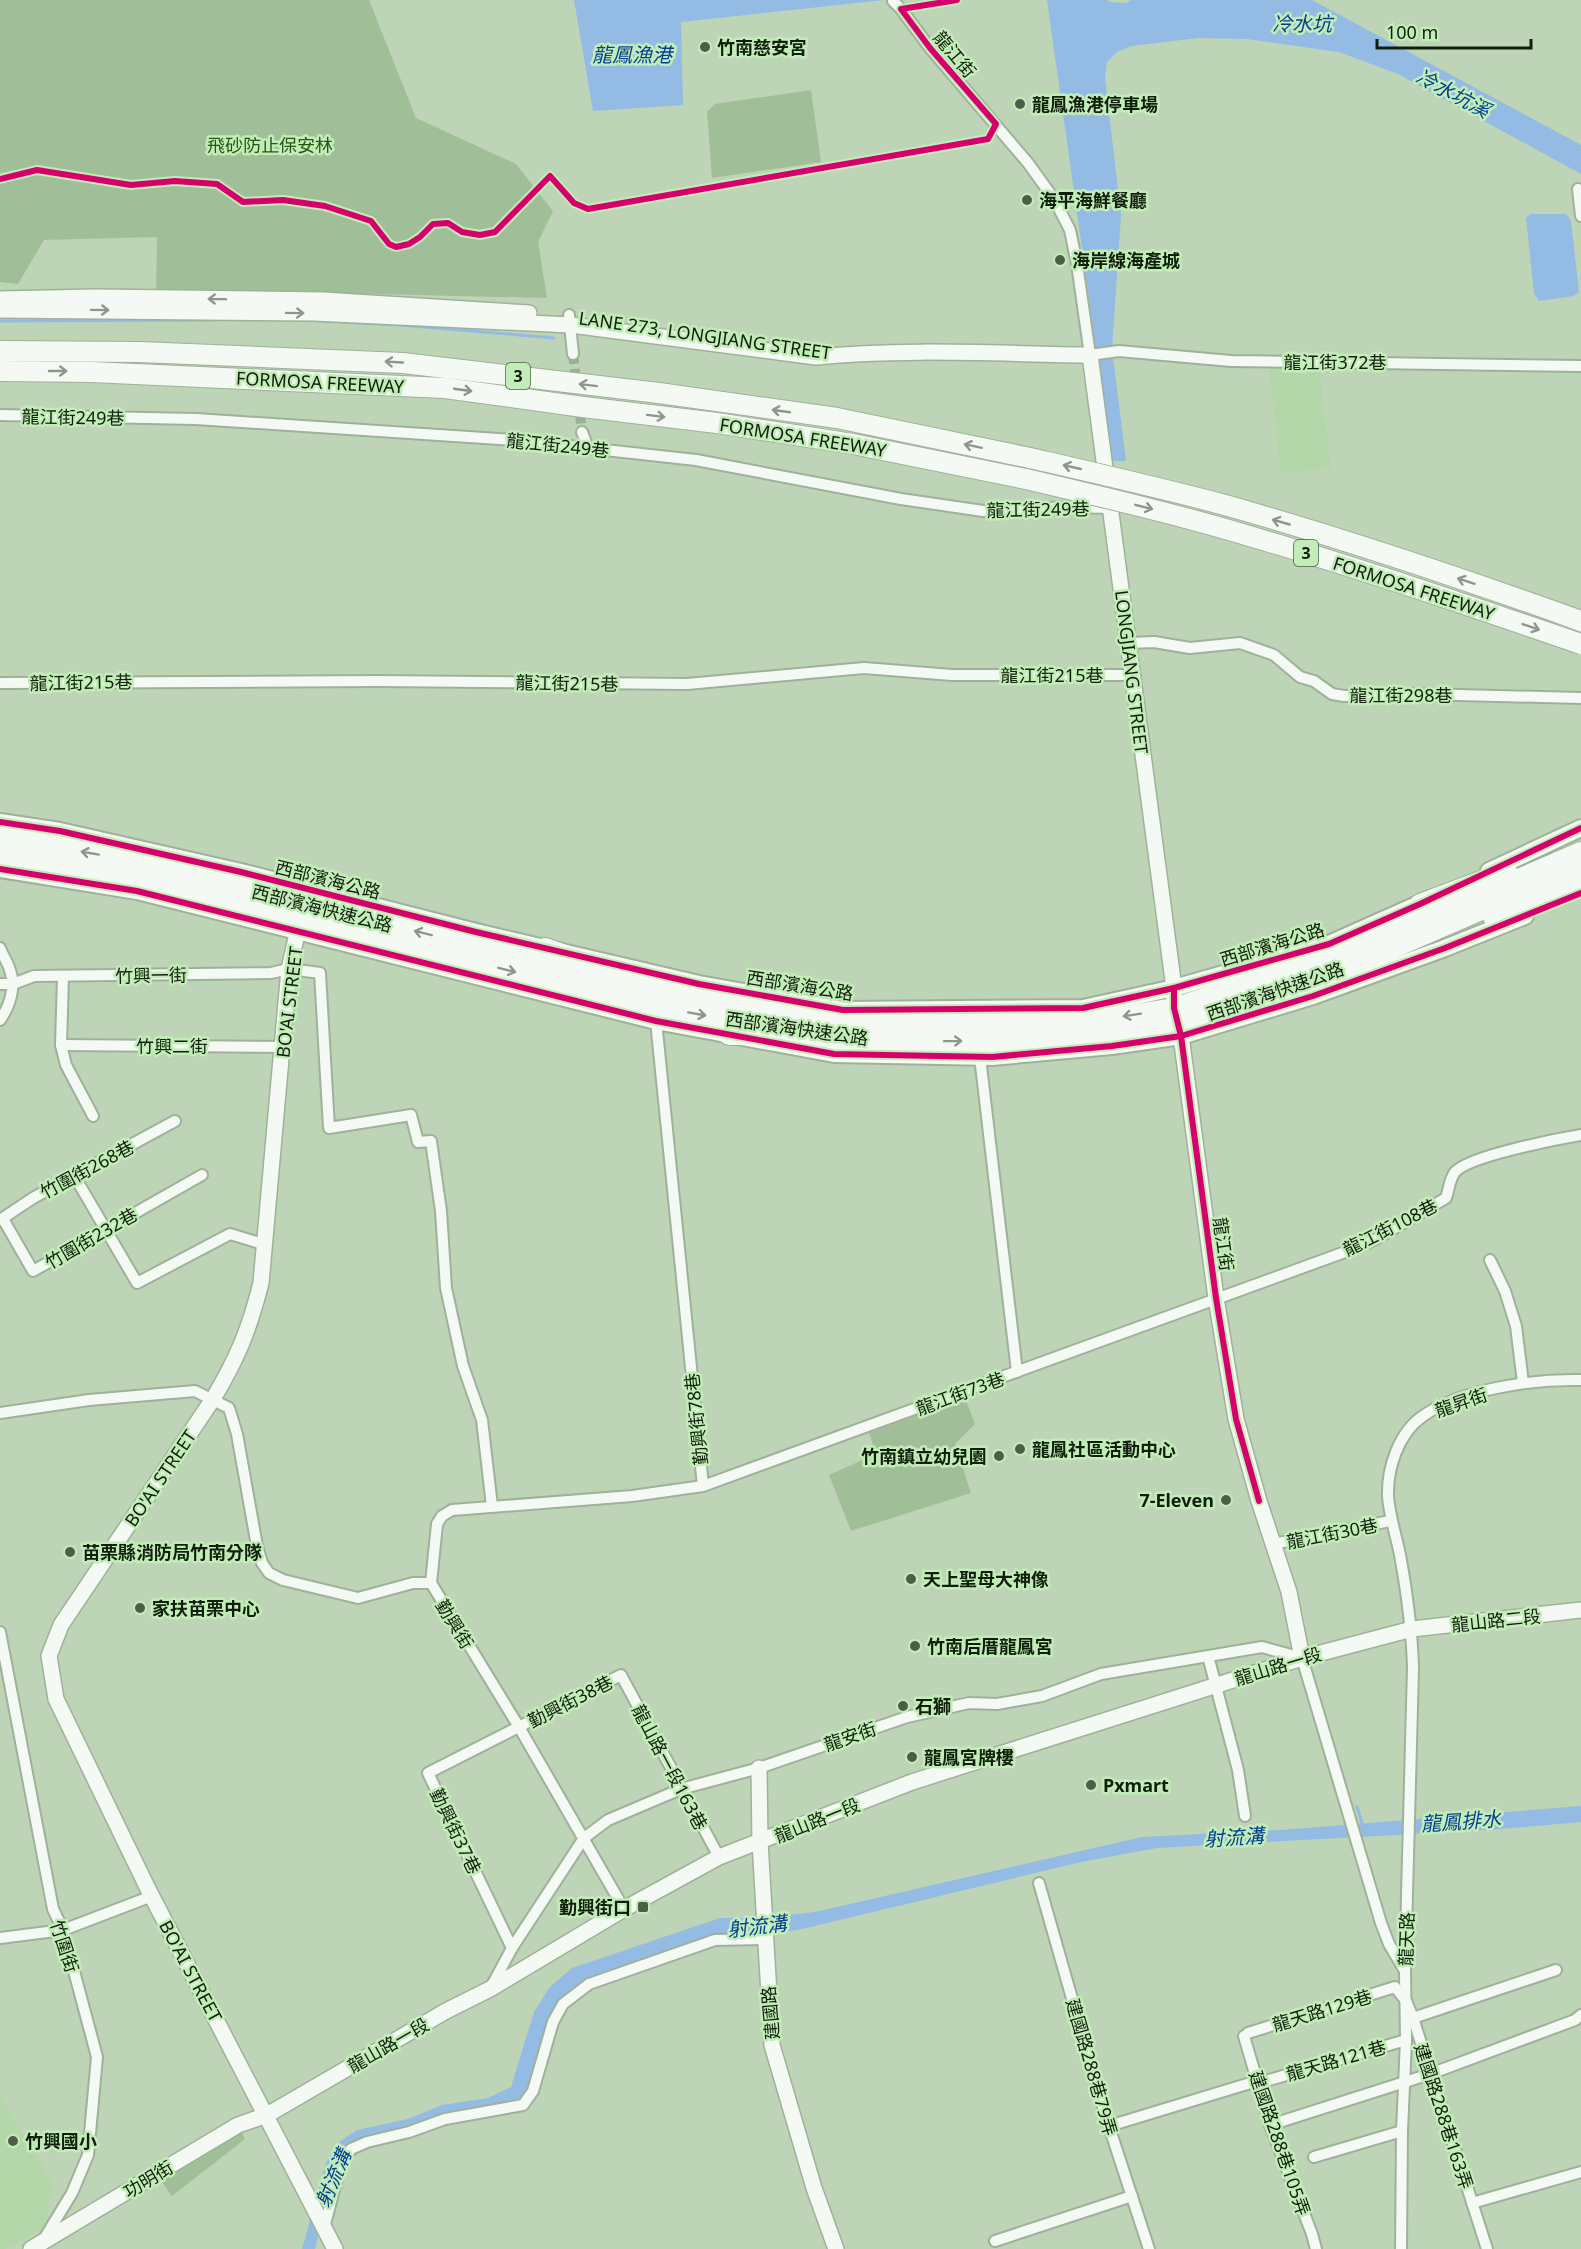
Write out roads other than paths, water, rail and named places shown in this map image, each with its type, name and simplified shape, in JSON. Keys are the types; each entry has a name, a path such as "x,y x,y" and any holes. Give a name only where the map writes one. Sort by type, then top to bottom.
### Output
{"highway":[{"name":"FORMOSA FREEWAY","path":"0,351 140,352 403,363 658,393 837,418 1030,458 1225,505 1482,586 1581,621"},
{"name":"FORMOSA FREEWAY","path":"0,371 91,372 445,387 841,442 1026,479 1149,508 1411,586 1581,644"},
{"name":"西部濱海快速公路","path":"0,837 150,864 303,911 688,1013 822,1035 909,1042 1043,1040 1270,996 1420,921 1581,852"},
{"path":"1420,921 1540,858 1581,840"},
{"name":"西部濱海快速公路","path":"0,853 303,911 690,998 830,1022 907,1027 1046,1024 1177,1014"},
{"name":"西部濱海快速公路","path":"1420,921 1581,867"},
{"path":"1420,921 1531,906 1581,884"},
{"path":"545,948 690,998"},
{"path":"729,1035 822,1035"}],"main road":[{"name":"西部濱海公路","path":"0,822 60,831 303,911 656,1021 834,1054 980,1057 1112,1046 1329,944 1420,921 1581,828"},
{"name":"西部濱海公路","path":"0,869 137,891 303,911 545,948 699,984 843,1010 1083,1008 1177,1014 1313,996 1445,948 1581,893"}],"street":[{"name":"龍江街","path":"893,1 930,48 1003,132 1054,199 1070,230 1092,355"},
{"path":"1578,189 1581,216"},
{"path":"0,299 96,297 323,300 570,320"},
{"path":"0,310 314,313 570,320"},
{"name":"LANE 273, LONGJIANG STREET","path":"570,320 677,327 841,354 1092,355"},
{"path":"570,320 573,354"},
{"name":"龍江街372巷","path":"1092,355 1119,351 1231,361 1581,366"},
{"name":"LONGJIANG STREET","path":"1092,355 1111,508 1133,643 1133,675 1177,1014"},
{"name":"龍江街249巷","path":"0,415 196,419 514,440 696,460 902,499 983,511 1070,507 1111,508"},
{"path":"582,432 588,448"},
{"name":"龍江街298巷","path":"1133,643 1154,642 1190,648 1240,643 1248,645 1274,655 1300,677 1314,681 1332,694 1344,696 1419,694 1581,698"},
{"name":"龍江街215巷","path":"0,683 378,681 687,684 864,668 952,675 1133,675"},
{"name":"BO'AI STREET","path":"303,911 289,969 284,1047 274,1124 261,1283 249,1327 235,1362 213,1399 61,1625 49,1656 56,1699 152,1896 335,2249"},
{"path":"0,948 10,969 13,984 8,1008 0,1020"},
{"name":"竹興一街","path":"0,984 13,984 34,976 271,973 289,969 320,973 329,1128 411,1115 418,1142 431,1141 441,1210 446,1288 464,1366 482,1420 492,1506"},
{"path":"63,977 61,1045 66,1065 93,1116"},
{"name":"龍江街","path":"1177,1014 1216,1298 1236,1419 1259,1501 1289,1592 1302,1658"},
{"name":"勤興街78巷","path":"430,1583 437,1524 442,1516 452,1510 632,1496 703,1486 656,1021"},
{"name":"竹興二街","path":"61,1045 284,1047"},
{"path":"980,1057 1017,1372"},
{"name":"竹圍街268巷","path":"2,1219 33,1198 176,1121"},
{"name":"龍江街108巷","path":"1216,1298 1376,1239 1446,1198 1451,1179 1457,1170 1474,1160 1581,1135"},
{"name":"竹圍街232巷","path":"2,1219 33,1271 202,1175"},
{"path":"75,1177 137,1283 230,1233 263,1244"},
{"path":"1490,1260 1505,1292 1516,1326 1522,1383"},
{"name":"龍江街73巷","path":"703,1486 1216,1298"},
{"name":"龍昇街","path":"1412,1629 1398,1544 1390,1521 1388,1495 1390,1471 1400,1442 1421,1418 1454,1400 1522,1383 1581,1380"},
{"path":"0,1413 89,1400 195,1391 213,1399"},
{"name":"勤興街","path":"213,1399 229,1408 237,1434 257,1546 262,1563 269,1573 283,1580 358,1598 413,1583 430,1583 519,1727 624,1909"},
{"name":"龍江街30巷","path":"1273,1544 1390,1521"},
{"name":"龍山路二段","path":"1412,1629 1581,1610"},
{"name":"龍山路一段","path":"267,2115 446,2011 490,1989 624,1909 719,1857 912,1782 1302,1658 1412,1629"},
{"name":"龍天路","path":"1401,2249 1412,1629"},
{"name":"竹圍街","path":"0,1632 53,1909 63,1930 97,2057 88,2155 72,2193 37,2247"},
{"name":"龍安街","path":"490,1989 512,1948 584,1838 608,1820 681,1790 759,1768 907,1717 969,1703 997,1704 1042,1696 1101,1674 1262,1647 1302,1658"},
{"path":"1208,1656 1238,1770 1245,1816"},
{"path":"1302,1658 1381,1923 1389,1944 1405,1971"},
{"name":"勤興街38巷","path":"519,1727 621,1676"},
{"name":"龍山路一段163巷","path":"621,1676 719,1857"},
{"name":"勤興街37巷","path":"512,1948 428,1773 519,1727"},
{"name":"建國路","path":"759,1768 760,1842 772,2045 811,2178 836,2249"},
{"name":"建國路288巷79弄","path":"1039,1884 1109,2126 1149,2249"},
{"path":"0,1938 63,1930 152,1896"},
{"path":"320,2219 340,2167 351,2149 367,2142 446,2120 523,2105 533,2091 553,2022 563,2004 589,1984 715,1940 766,1937"},
{"path":"1413,2018 1556,1970"},
{"name":"建國路288巷163弄","path":"1395,1987 1406,2001 1413,2018 1487,2249"},
{"name":"龍天路129巷","path":"1246,2035 1395,1987"},
{"path":"1270,2125 1430,2074 1575,2020 1581,2015"},
{"name":"建國路288巷105弄","path":"1246,2035 1261,2081 1270,2125 1316,2249"},
{"name":"龍天路121巷","path":"1109,2126 1406,2040"},
{"name":"功明街","path":"37,2247 238,2126 267,2115"},
{"path":"1314,2157 1402,2131"},
{"path":"1472,2204 1581,2172"},
{"path":"995,2241 1132,2196"}],"water":[{"name":"龍鳳漁港","path":"574,0 884,0 681,22 683,105 593,111"},
{"path":"1047,0 1108,0 1109,2 1126,3 1131,0 1312,0 1581,145 1581,174 1398,74 1339,52 1247,39 1198,38 1132,46 1117,52 1107,62 1105,78 1121,215 1112,349 1126,461 1112,461"},
{"path":"1531,214 1566,214 1571,221 1579,292 1573,296 1539,301 1534,293 1526,218"},
{"name":"射流溝","path":"1581,1806 1581,1822 1488,1830 1157,1848 1081,1862 798,1930 701,1940 588,1980 573,1988 554,2011 528,2089 518,2099 446,2114 406,2129 366,2138 335,2169 315,2249 302,2249 326,2163 339,2142 357,2130 408,2119 442,2105 488,2098 511,2087 534,2012 549,1988 572,1968 720,1918 761,1918 815,1912 1142,1837 1281,1830"}],"waterway":[{"path":"0,321 214,320"},
{"path":"305,320 400,325 554,338"},
{"name":"龍鳳排水","path":"1357,1807 1363,1826"}],"tunnel":[{"path":"573,354 582,432"}],"place":[{"name":"竹南慈安宮","path":"705,47"},
{"name":"龍鳳漁港停車場","path":"1020,104"},
{"name":"海平海鮮餐廳","path":"1027,200"},
{"name":"海岸線海產城","path":"1060,260"},
{"name":"龍鳳社區活動中心","path":"1020,1449"},
{"name":"竹南鎮立幼兒園","path":"999,1456"},
{"name":"7-Eleven","path":"1226,1500"},
{"name":"苗栗縣消防局竹南分隊","path":"70,1552"},
{"name":"天上聖母大神像","path":"911,1579"},
{"name":"家扶苗栗中心","path":"140,1608"},
{"name":"竹南后厝龍鳳宮","path":"915,1646"},
{"name":"石獅","path":"903,1706"},
{"name":"龍鳳宮牌樓","path":"912,1757"},
{"name":"Pxmart","path":"1091,1785"},
{"name":"勤興街口","path":"643,1907"},
{"name":"竹興國小","path":"13,2141"}],"water label":[{"name":"冷水坑","path":"1302,23"},
{"name":"冷水坑溪","path":"1453,93"}],"park label":[{"name":"飛砂防止保安林","path":"270,145"}]}
